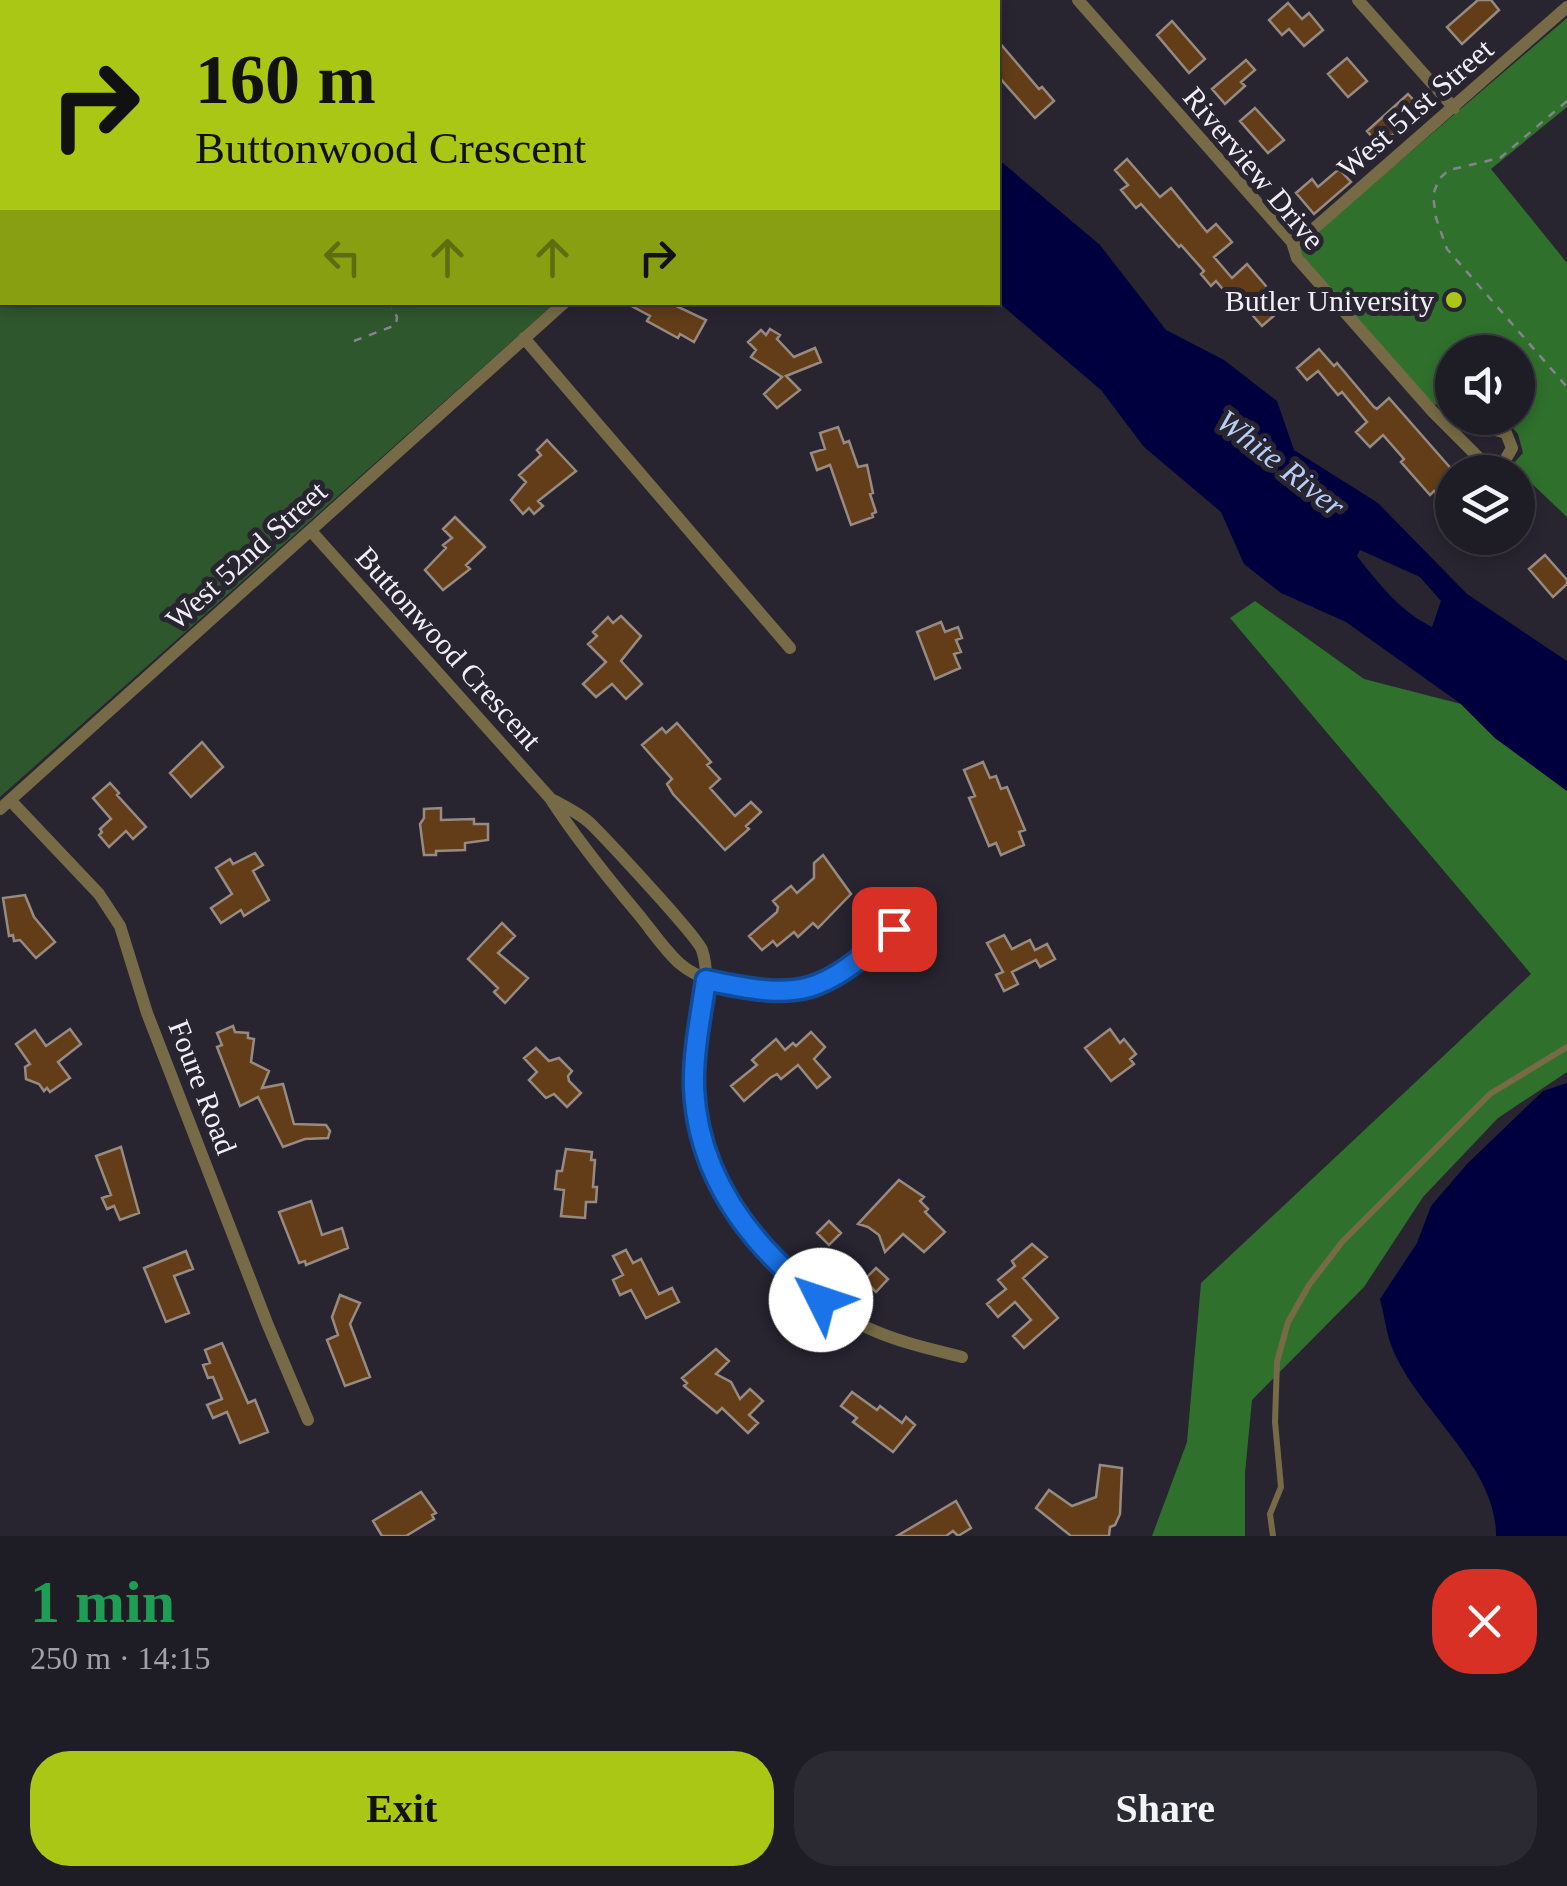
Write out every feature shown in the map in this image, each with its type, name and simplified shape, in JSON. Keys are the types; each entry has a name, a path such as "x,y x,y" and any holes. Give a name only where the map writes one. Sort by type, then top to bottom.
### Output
{"street":[{"name":"Riverview Drive","path":"1078,0 1294,246 1297,258 1433,412"},
{"path":"1358,0 1454,108"},
{"name":"West 51st Street","path":"1294,246 1567,6"},
{"name":"West 52nd Street","path":"5,804 562,305"},
{"path":"524,338 790,648"},
{"name":"Riverview Drive","path":"1456,435 1484,462 1498,464 1508,458 1512,444 1507,435"},
{"name":"Buttonwood Crescent","path":"311,531 550,798"},
{"path":"550,798 578,843 680,963 706,980 766,991 808,988 847,971 894,929"},
{"path":"550,798 589,822 702,948 706,980 695,1056 696,1104 710,1165 736,1214 782,1267 834,1310 892,1338 962,1356"},
{"name":"Foure Road","path":"5,804 99,894 120,926 147,1013 308,1420"}],"lane":[{"path":"1273,1536 1270,1514 1281,1487 1275,1422 1277,1362 1288,1322 1310,1284 1342,1242 1490,1094 1567,1047"}],"path":[{"path":"1567,102 1500,158 1449,170 1439,179 1433,196 1447,249 1567,387"},
{"path":"354,341 396,326 391,305"}],"green space":[{"name":"Butler University","path":"1567,18 1567,107 1491,169 1567,263 1567,517 1535,487 1535,455 1521,455 1518,435 1535,435 1535,335 1435,335 1435,404 1432,404 1297,249"},
{"path":"0,305 553,305 0,797"},
{"path":"1255,601 1364,679 1461,704 1495,738 1567,791 1567,1072 1498,1118 1423,1197 1364,1287 1252,1400 1245,1473 1245,1536 1152,1536 1187,1442 1201,1283 1531,974 1230,618"}],"water":[{"name":"White River","path":"1000,161 1100,245 1166,330 1224,360 1277,401 1294,450 1378,503 1467,594 1567,661 1567,791 1495,738 1461,704 1346,622 1281,593 1244,564 1221,512 1144,447 1101,390 1000,304","holes":["1360,550 1420,577 1441,601 1432,627 1420,621 1382,587 1357,556"]},
{"path":"1567,1083 1567,1536 1496,1536 1493,1510 1470,1461 1402,1369 1389,1340 1380,1299 1417,1243 1431,1206 1467,1164 1543,1091"}],"building":[{"path":"1478,0 1491,0 1499,10 1462,44 1447,27"},
{"path":"1288,3 1302,19 1309,13 1323,30 1304,46 1289,29 1282,35 1269,20"},
{"path":"1172,21 1205,59 1189,73 1157,35"},
{"path":"1000,43 1054,101 1035,118 1000,78"},
{"path":"1347,58 1367,81 1348,97 1328,74"},
{"path":"1246,60 1255,70 1241,82 1245,86 1225,104 1212,89"},
{"path":"1408,94 1422,109 1380,146 1367,131"},
{"path":"1255,108 1284,140 1268,153 1240,121"},
{"path":"1127,159 1160,197 1171,188 1207,232 1216,224 1232,242 1214,257 1232,278 1247,264 1284,307 1262,326 1240,301 1236,305 1216,281 1211,286 1201,274 1204,271 1181,245 1141,204 1136,208 1121,190 1128,185 1115,170"},
{"path":"1339,169 1351,182 1314,214 1296,193 1312,179 1318,187"},
{"path":"630,305 674,305 706,320 694,342 647,321 650,316"},
{"path":"770,329 780,335 777,339 794,357 815,348 821,362 786,376 800,390 777,408 764,394 782,377 751,357 756,350 748,342 761,330 766,335"},
{"path":"1319,349 1334,366 1337,363 1374,407 1377,409 1389,398 1439,455 1435,455 1435,492 1430,495 1383,435 1370,447 1356,432 1367,422 1342,392 1338,395 1318,371 1307,380 1297,368"},
{"path":"838,427 844,443 849,441 858,467 867,465 876,512 873,517 851,525 830,465 817,470 811,453 825,449 820,433"},
{"path":"547,440 576,471 538,501 543,506 534,514 529,508 523,514 511,500 526,482 519,475 541,455 537,450"},
{"path":"455,517 485,547 466,565 470,569 443,590 425,570 452,538 443,529"},
{"path":"1545,555 1567,580 1553,597 1529,569"},
{"path":"621,616 641,636 621,661 642,684 626,699 612,684 596,697 583,684 606,662 588,644 597,636 593,632 608,617 613,623"},
{"path":"941,622 945,632 958,627 962,638 956,640 961,652 954,654 960,668 935,679 917,632"},
{"path":"677,723 711,762 707,765 720,779 710,788 735,816 751,802 761,812 725,850 673,794 667,784 672,779 642,745 662,728 666,733"},
{"path":"202,742 223,767 191,797 170,773"},
{"path":"983,762 990,778 996,776 1001,789 1007,787 1025,830 1019,832 1024,845 1001,855 996,843 989,846 969,798 975,796 964,770"},
{"path":"110,783 146,827 133,839 126,831 109,847 99,835 111,819 93,798"},
{"path":"441,808 441,820 474,819 474,824 488,824 488,840 465,843 465,850 424,855 420,824 424,809"},
{"path":"255,853 263,865 253,871 269,900 244,916 241,910 221,923 211,908 232,894 216,868 230,859 233,864"},
{"path":"823,855 851,894 818,928 813,923 798,937 794,932 777,946 773,941 762,950 749,936 777,912 773,901 791,886 797,893 814,878 814,863"},
{"path":"25,895 34,917 55,942 36,958 20,940 9,936 3,898"},
{"path":"502,923 515,936 498,953 528,978 505,1003 494,992 498,988 468,959"},
{"path":"1004,935 1012,949 1030,940 1035,950 1047,944 1055,959 1040,967 1036,960 1012,972 1018,984 1004,991 996,975 1003,972 987,943"},
{"path":"233,1026 235,1032 248,1033 248,1038 254,1039 251,1062 269,1071 262,1088 283,1084 294,1124 326,1125 330,1131 328,1138 305,1139 283,1147 258,1097 240,1106 217,1047 222,1045 217,1033"},
{"path":"70,1029 81,1044 58,1062 70,1078 50,1092 47,1088 44,1091 39,1084 26,1079 25,1067 30,1064 16,1044 35,1030 46,1046"},
{"path":"1110,1029 1120,1043 1124,1039 1136,1054 1130,1059 1134,1064 1111,1081 1085,1048"},
{"path":"811,1032 825,1047 814,1059 830,1077 817,1088 798,1065 781,1079 777,1074 770,1078 744,1101 731,1086 757,1065 752,1060 776,1039 785,1050"},
{"path":"536,1048 549,1061 559,1058 572,1071 569,1081 581,1093 567,1107 554,1094 546,1098 529,1080 537,1072 524,1058"},
{"path":"121,1147 139,1213 120,1220 114,1206 107,1209 102,1198 111,1195 96,1156"},
{"path":"566,1149 592,1152 591,1160 595,1160 596,1202 586,1202 585,1218 561,1216 564,1190 555,1189"},
{"path":"899,1180 924,1197 920,1201 928,1209 925,1212 945,1232 924,1252 903,1234 885,1252 879,1235 858,1224"},
{"path":"311,1201 322,1235 342,1228 348,1248 306,1265 305,1261 299,1263 279,1212"},
{"path":"829,1221 841,1233 829,1245 817,1233"},
{"path":"1032,1244 1047,1257 1023,1278 1058,1318 1024,1348 1013,1336 1031,1320 1015,1302 998,1317 987,1304 1006,1289 998,1280"},
{"path":"626,1250 633,1263 641,1259 659,1294 672,1288 679,1302 646,1318 631,1290 620,1295 613,1280 623,1275 613,1256"},
{"path":"186,1251 193,1269 174,1276 189,1313 166,1322 144,1268"},
{"path":"876,1268 888,1279 876,1292 864,1280"},
{"path":"340,1295 360,1303 350,1324 370,1377 345,1386 327,1340 338,1335 332,1317"},
{"path":"222,1343 248,1403 255,1400 268,1432 240,1443 227,1412 213,1418 207,1405 222,1399 203,1365 210,1363 205,1350"},
{"path":"716,1349 729,1361 716,1374 731,1382 740,1399 750,1389 763,1401 749,1415 758,1423 748,1433 722,1408 717,1413 684,1386 687,1383 682,1378"},
{"path":"852,1392 877,1410 880,1406 902,1423 906,1417 915,1425 893,1452 853,1422 857,1418 841,1406"},
{"path":"1100,1465 1122,1468 1120,1514 1110,1527 1109,1536 1071,1536 1036,1508 1049,1490 1072,1506 1096,1497"},
{"path":"421,1492 436,1513 432,1515 434,1519 406,1536 382,1536 373,1521"},
{"path":"956,1501 971,1528 958,1536 953,1531 946,1536 897,1536"}],"place":[{"name":"Butler University","path":"1454,300"}],"route":[{"path":"821,1300 760,1246 725,1197 710,1165 699,1125 694,1083 706,980 766,991 808,988 847,971 894,929"}]}
